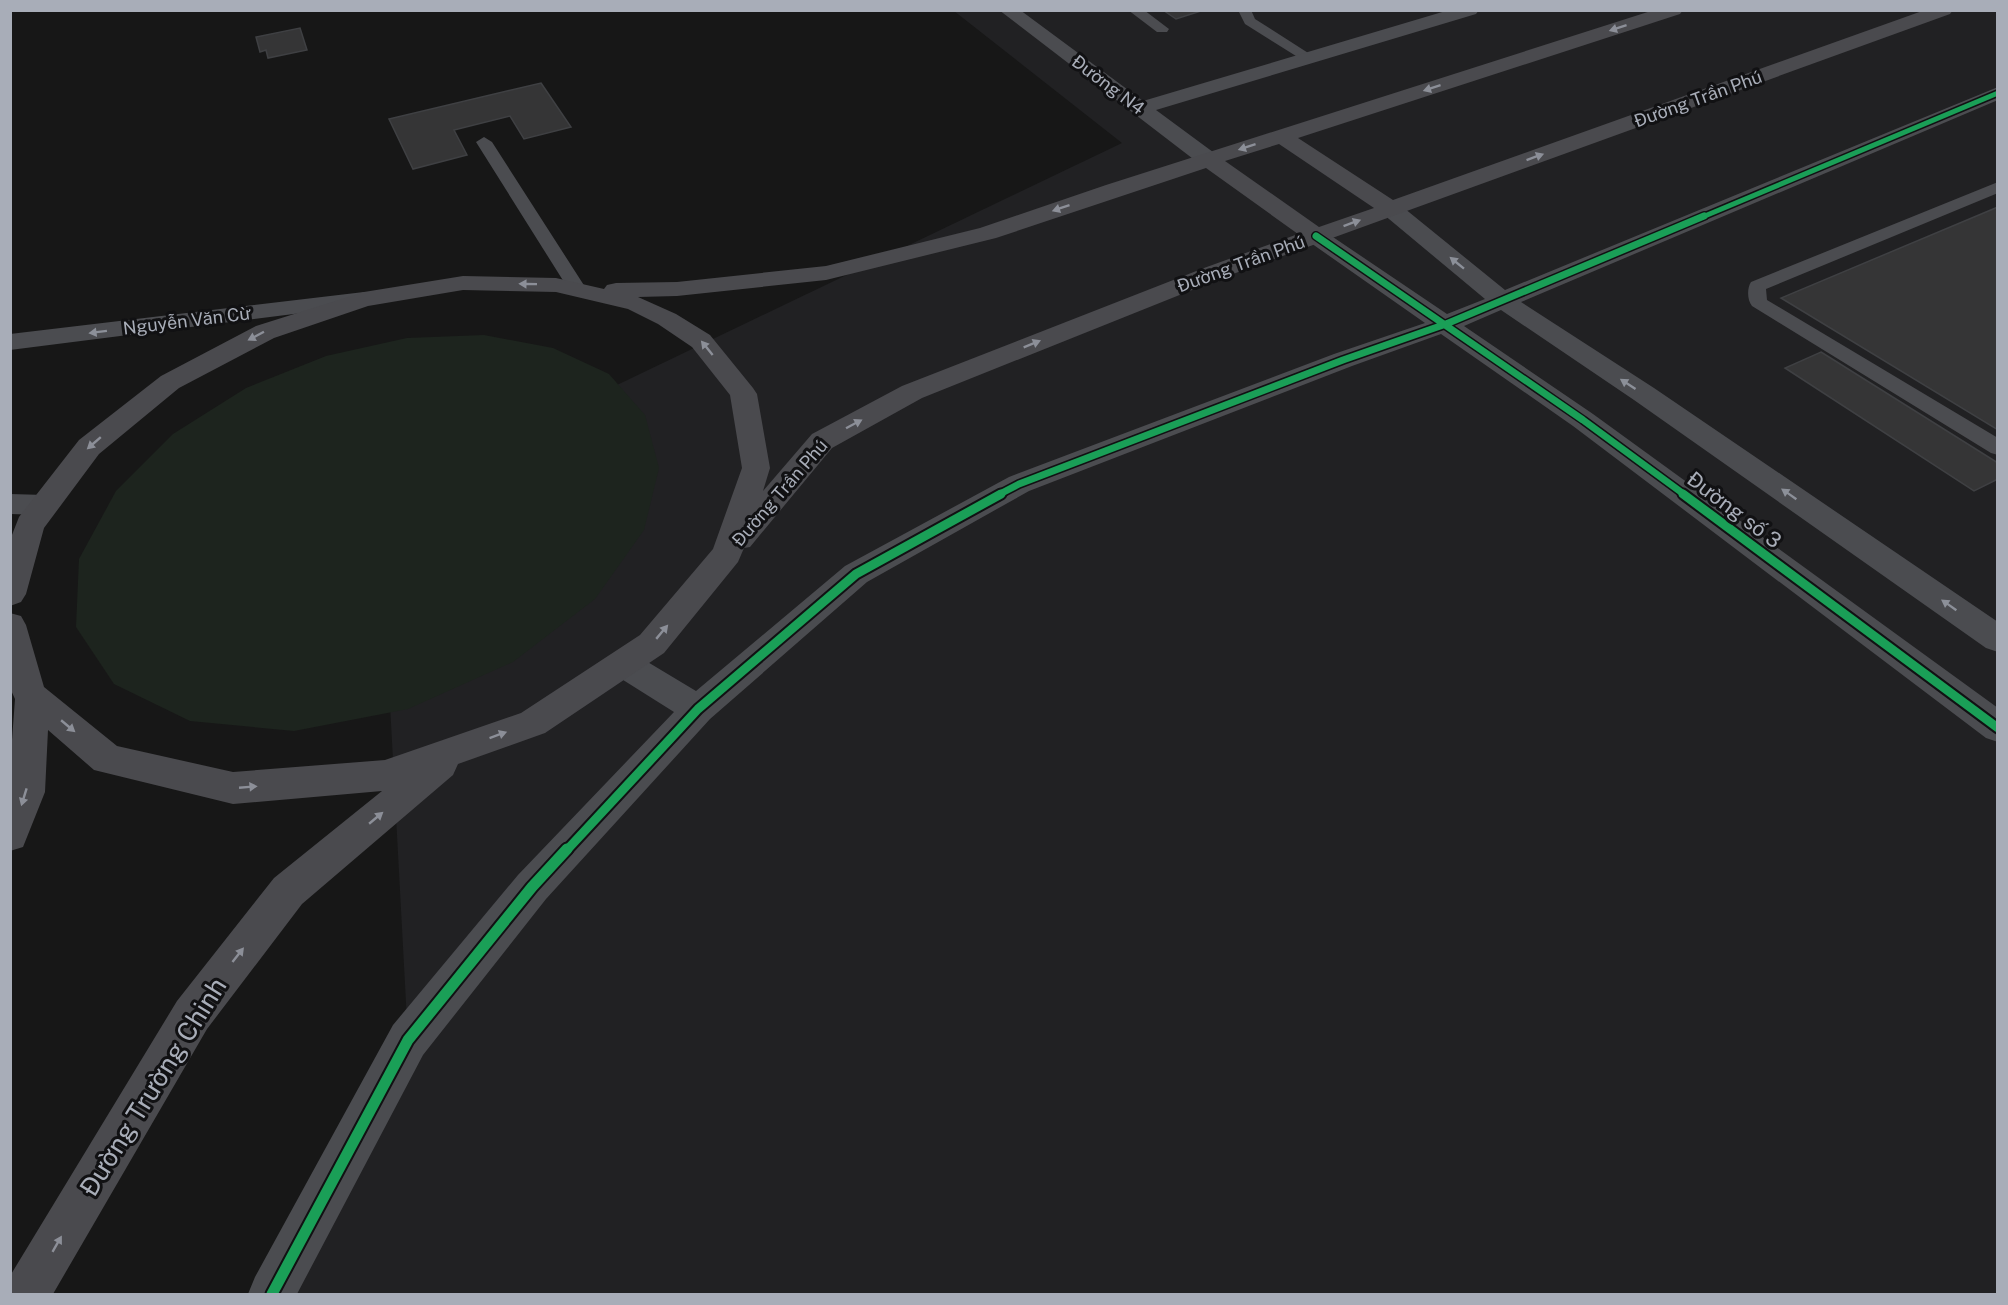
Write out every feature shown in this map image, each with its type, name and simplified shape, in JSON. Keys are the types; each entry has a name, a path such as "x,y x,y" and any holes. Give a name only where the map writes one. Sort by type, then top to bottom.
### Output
{"main road":[{"path":"578,290 676,289 826,273 988,233 1674,10"},
{"name":"Đường Trần Phú","path":"32,697 107,759 233,788 385,775 533,723 652,644 822,441 912,392 1057,334 1316,236 1944,10"},
{"path":"1281,136 1391,209"},
{"path":"1209,160 1316,236"},
{"path":"10,594 30,525 45,505 89,447 170,382 265,332 364,299 463,283 556,285 636,304 667,319 701,341 743,394 756,468 727,554"},
{"path":"10,625 32,697 27,792 10,836"},
{"name":"Đường Trường Chinh","path":"27,1294 192,1015 288,891 458,749"}],"street":[{"name":"Đường N4","path":"1008,10 1209,160"},
{"path":"1139,109 1470,10"},
{"path":"272,1294 408,1040 532,887 698,709 856,574 1018,484 1343,360 1446,324 1998,93"},
{"name":"Đường số 3","path":"1391,209 1502,300 1998,639"},
{"name":"Đường số 3","path":"1316,236 1446,324 1630,454 1998,728"},
{"name":"Nguyễn Văn Cừ","path":"10,342 364,299"},
{"path":"10,504 45,505"},
{"path":"624,664 698,709"}],"lane":[{"path":"1134,10 1162,29"},
{"path":"1244,10 1250,21 1309,58"},
{"path":"484,142 578,290"},
{"path":"1998,187 1757,286 1758,302 1998,448"}],"shaded area":[{"path":"954,11 1997,11 1997,1294 291,1294 408,1040 379,499 1122,143"},
{"path":"484,335 553,348 609,374 645,415 659,468 644,530 595,599 513,662 408,709 294,731 190,721 114,684 76,627 79,559 116,491 173,434 246,388 326,356 407,338"}],"building":[{"path":"1163,10 1204,10 1176,19"},
{"path":"300,28 307,50 268,58 266,50 260,52 256,37"},
{"path":"541,83 571,127 524,139 510,116 454,130 467,155 413,169 389,119"},
{"path":"1998,207 1998,430 1781,298"},
{"path":"1821,352 1998,463 1998,479 1974,491 1785,368"}],"cycle path":[{"path":"272,1294 408,1040 532,887 698,709 856,574 1019,484 1343,360 1446,324 1998,93"},
{"path":"1316,236 1583,420 1998,728"}]}
